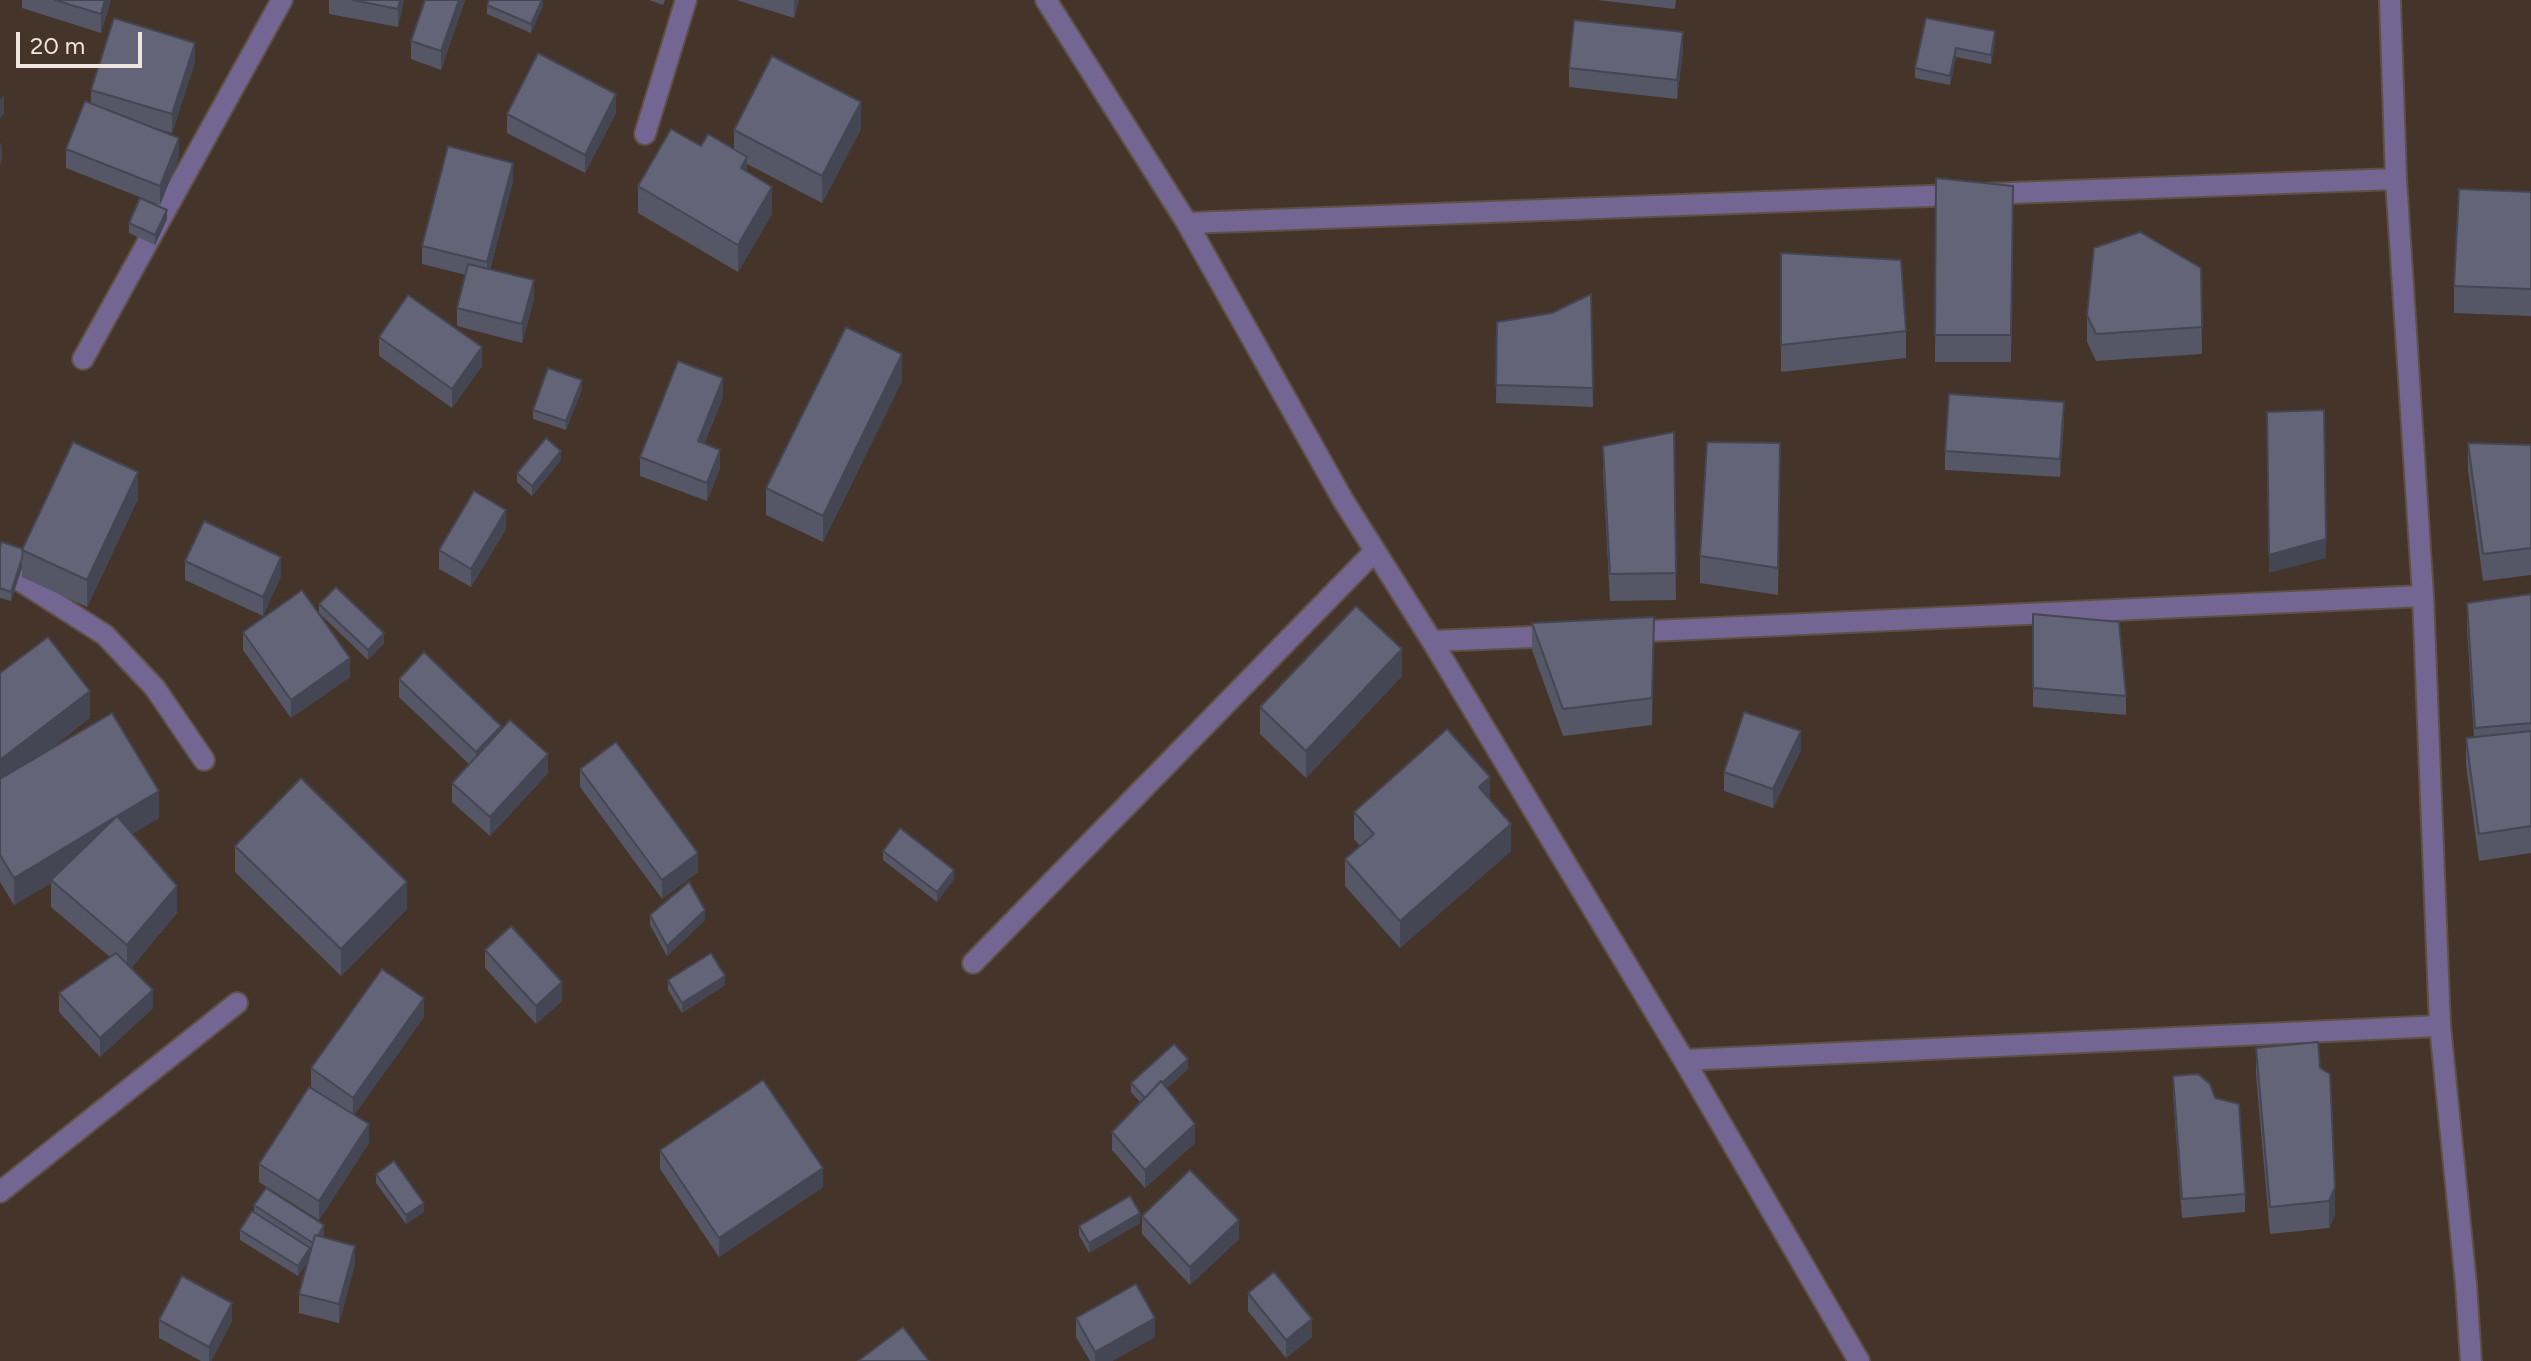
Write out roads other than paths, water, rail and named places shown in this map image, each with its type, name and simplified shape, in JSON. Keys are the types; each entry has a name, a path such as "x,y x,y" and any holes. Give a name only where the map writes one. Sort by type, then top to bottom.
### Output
{"street":[{"path":"83,359 282,0"},
{"path":"645,134 686,0"},
{"path":"1046,0 1187,223 1343,500 1432,641 1684,1060 1859,1361"},
{"path":"2390,0 2396,179 2423,596 2440,1026 2471,1361"},
{"path":"1187,223 2396,179"},
{"path":"973,963 1375,551"},
{"path":"0,568 105,635 155,688 204,760"},
{"path":"1605,633 2423,596"},
{"path":"1432,641 1573,635"},
{"path":"0,1192 237,1003"},
{"path":"1684,1060 2440,1026"}]}
